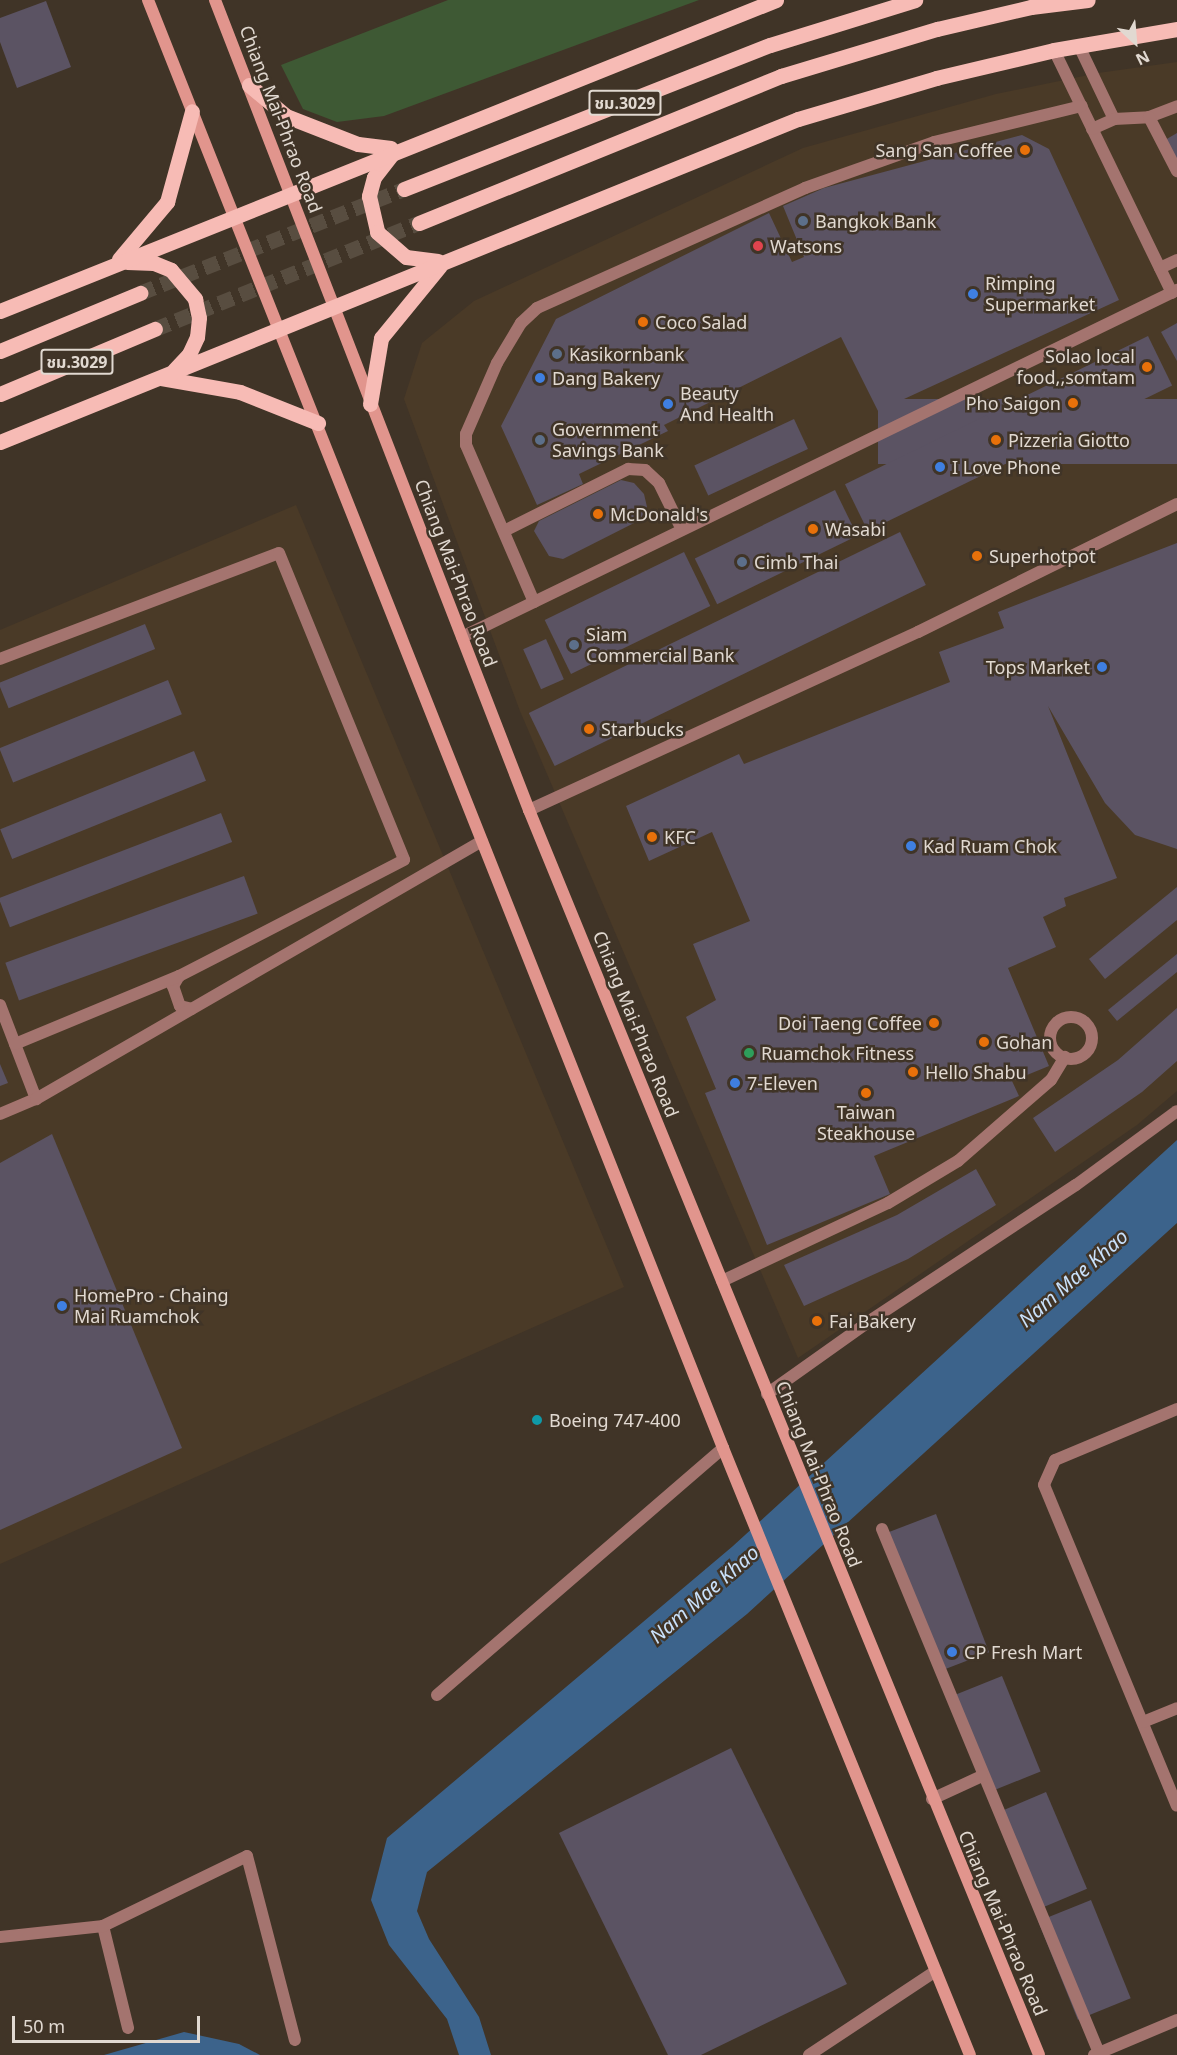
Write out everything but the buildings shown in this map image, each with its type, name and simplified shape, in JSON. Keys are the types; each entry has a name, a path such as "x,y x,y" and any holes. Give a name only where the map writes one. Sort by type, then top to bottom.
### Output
{"main road":[{"path":"148,0 282,330 723,1448 970,2055"},
{"name":"Chiang Mai-Phrao Road","path":"215,0 370,404 530,810 840,1576 1039,2055"},
{"path":"0,311 398,148 776,0"},
{"name":"ชม.3029","path":"404,189 770,45 915,0"},
{"name":"ชม.3029","path":"419,223 814,66 937,28 1031,7 1088,0"},
{"path":"0,442 282,330 444,261 798,119 866,96 1054,50 1177,29"},
{"path":"249,85 286,116 327,134 370,147 398,148"},
{"path":"115,263 167,202 192,111"},
{"path":"398,148 384,161 371,186 370,214 377,232 406,257 444,261"},
{"path":"370,404 381,338 444,261"},
{"path":"115,263 153,263 171,270 195,299 199,318 193,346 176,368 159,378"},
{"name":"ชม.3029","path":"0,351 140,293"},
{"name":"ชม.3029","path":"0,394 155,329"},
{"path":"159,378 240,392 318,423"}],"street":[{"path":"1079,46 1114,119"},
{"path":"462,637 1174,292 1160,268 1054,50"},
{"path":"1092,129 1114,119 1149,117 1177,105"},
{"path":"534,602 466,446 466,434 496,363 521,323 537,308 805,188 934,142 1082,106"},
{"path":"1149,117 1177,171"},
{"path":"1160,268 1177,260"},
{"path":"504,531 628,469 645,470 659,483 682,530"},
{"path":"530,810 918,632 1177,504"},
{"path":"0,659 279,553 357,736 404,860 179,976 15,1044"},
{"path":"0,1114 36,1099 482,841"},
{"path":"179,976 173,986 180,1006 192,1009"},
{"path":"0,1005 36,1099"},
{"path":"722,1281 888,1203 958,1161 1051,1080 1065,1057"},
{"path":"767,1394 871,1320 1076,1185 1177,1111"},
{"path":"1177,1409 1055,1460 1044,1485 1177,1806"},
{"path":"436,1695 723,1448"},
{"path":"882,1529 1096,2054 1177,2020"},
{"path":"1143,1722 1177,1708"},
{"path":"932,1799 982,1776"},
{"path":"0,1937 102,1926 247,1856 295,2040"},
{"path":"102,1926 128,2028"},
{"path":"809,2055 936,1971"}],"shaded area":[{"path":"1177,62 1177,1091 1137,1125 798,1358 520,711 404,399 422,343 474,301 803,148 996,94 1098,73"},
{"path":"296,505 624,1287 0,1564 0,630"}],"green space":[{"path":"448,0 699,0 384,116 337,122 303,109 281,65"}],"water":[{"name":"Nam Mae Khao","path":"1177,1140 1177,1223 747,1614 427,1872 417,1911 429,1939 479,2017 491,2055 459,2055 447,2019 389,1945 371,1900 387,1838 733,1546"},
{"path":"184,2032 239,2044 260,2055 104,2055"}],"tunnel":[{"path":"140,293 404,189"},
{"path":"155,329 419,223"}],"place":[{"name":"Sang San Coffee","path":"1025,150"},
{"name":"Bangkok Bank","path":"803,221"},
{"name":"Watsons","path":"758,246"},
{"name":"Rimping Supermarket","path":"973,294"},
{"name":"Coco Salad","path":"643,322"},
{"name":"Kasikornbank","path":"557,354"},
{"name":"Solao local food,,somtam","path":"1147,367"},
{"name":"Dang Bakery","path":"540,378"},
{"name":"Pho Saigon","path":"1073,403"},
{"name":"Beauty And Health","path":"668,404"},
{"name":"Government Savings Bank","path":"540,440"},
{"name":"Pizzeria Giotto","path":"996,440"},
{"name":"I Love Phone","path":"940,467"},
{"name":"McDonald's","path":"598,514"},
{"name":"Wasabi","path":"813,529"},
{"name":"Superhotpot","path":"977,556"},
{"name":"Cimb Thai","path":"742,562"},
{"name":"Siam Commercial Bank","path":"574,645"},
{"name":"Tops Market","path":"1102,667"},
{"name":"Starbucks","path":"589,729"},
{"name":"KFC","path":"652,837"},
{"name":"Kad Ruam Chok","path":"911,846"},
{"name":"Doi Taeng Coffee","path":"934,1023"},
{"name":"Gohan","path":"984,1042"},
{"name":"Ruamchok Fitness","path":"749,1053"},
{"name":"Hello Shabu","path":"913,1072"},
{"name":"7-Eleven","path":"735,1083"},
{"name":"Taiwan Steakhouse","path":"866,1093"},
{"name":"HomePro - Chaing Mai Ruamchok","path":"62,1306"},
{"name":"Fai Bakery","path":"817,1321"},
{"name":"Boeing 747-400","path":"537,1420"},
{"name":"CP Fresh Mart","path":"952,1652"}]}
